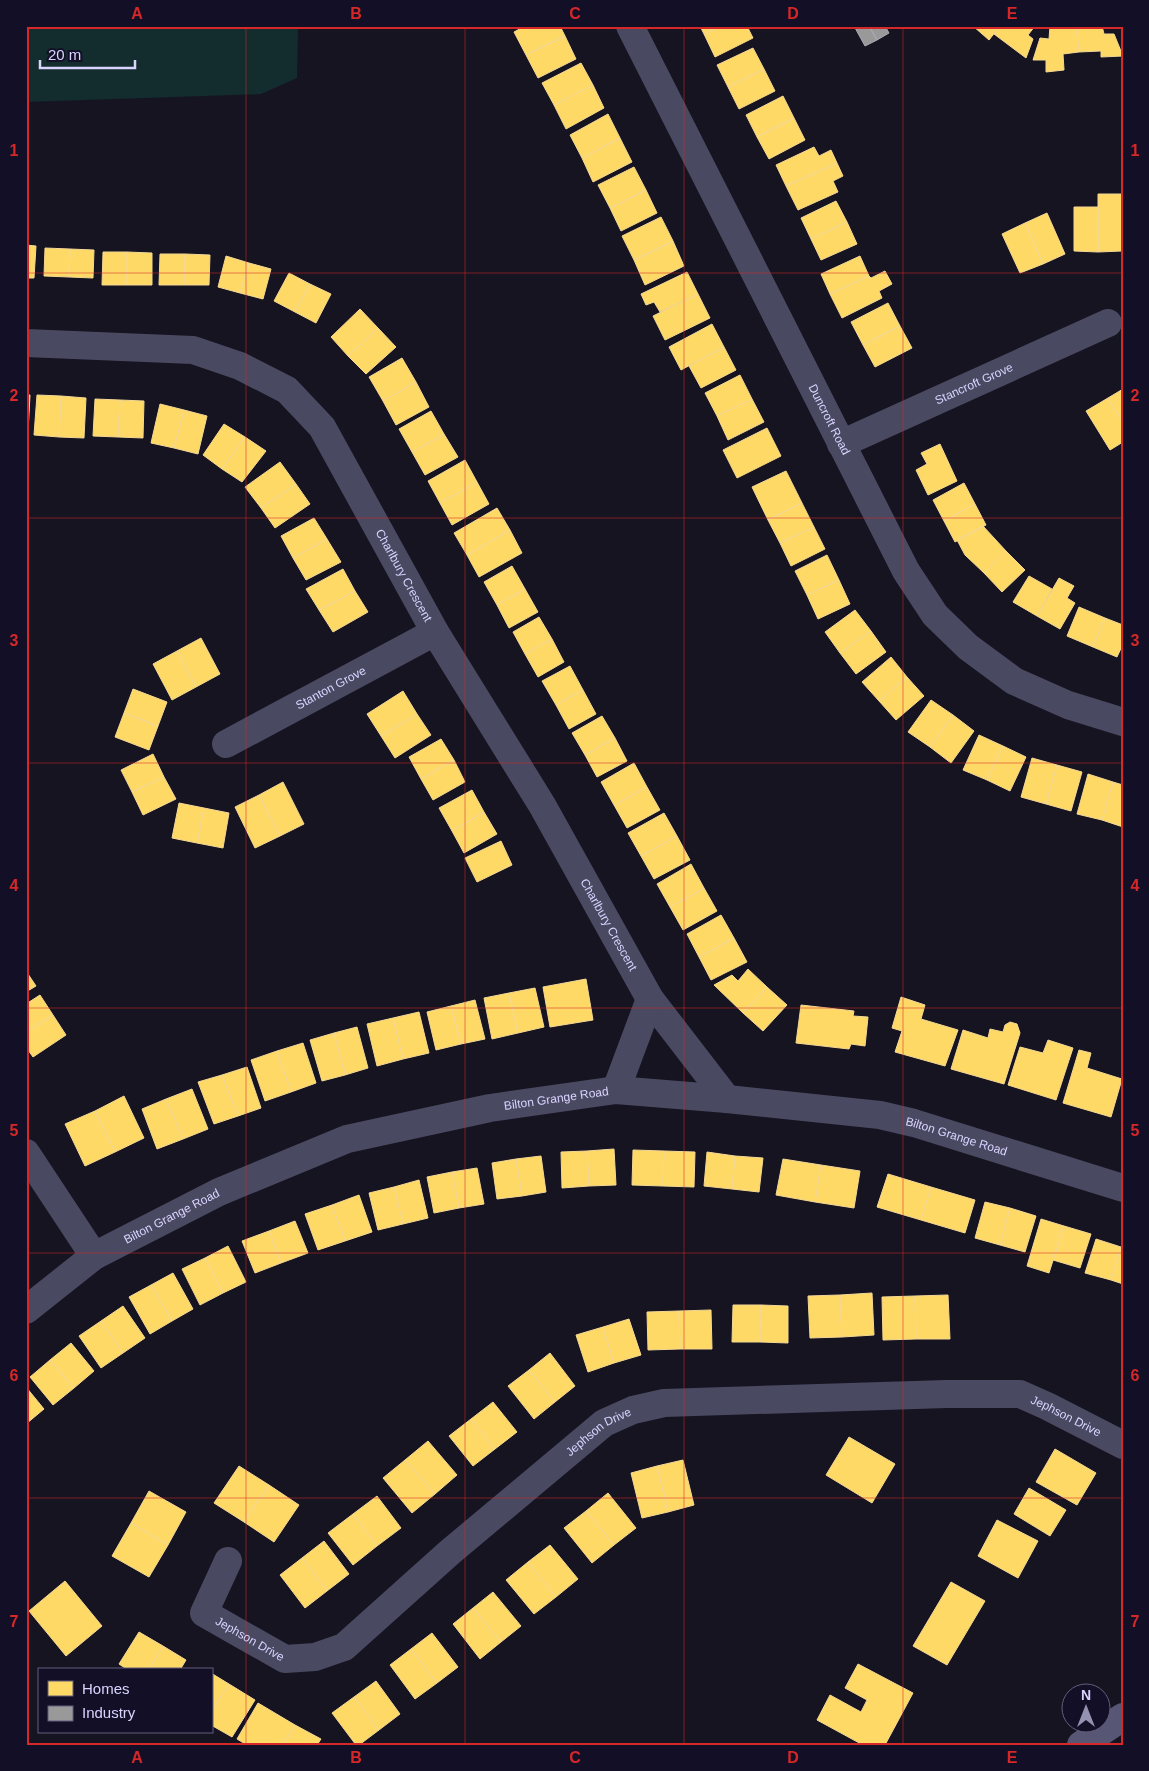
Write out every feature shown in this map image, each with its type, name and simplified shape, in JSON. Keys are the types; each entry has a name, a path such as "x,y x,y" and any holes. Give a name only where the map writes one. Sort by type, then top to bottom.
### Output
{"street":[{"name":"Duncroft Road","path":"630,26 906,571 935,615 968,647 1014,681 1068,705 1123,722"},
{"name":"Stancroft Grove","path":"841,444 1108,323"},
{"name":"Charlbury Crescent","path":"26,344 193,350 240,366 287,390 322,427 435,632 542,805 650,999 727,1099"},
{"name":"Stanton Grove","path":"226,744 435,632"},
{"path":"616,1090 650,999"},
{"name":"Bilton Grange Road","path":"26,1310 94,1256 220,1192 346,1139 490,1108 616,1090 727,1099 880,1115 914,1123 1123,1188"},
{"path":"26,1153 94,1256"},
{"name":"Jephson Drive","path":"228,1561 204,1613 285,1659 316,1657 344,1647 450,1552 604,1423 633,1410 664,1403 946,1394 1020,1394 1123,1445"},
{"path":"1081,1745 1123,1717"}],"green space":[{"path":"26,26 298,26 297,78 261,94 26,102"}],"building: Homes":[{"path":"525,26 560,26 565,36 526,55 514,32"},
{"path":"700,26 721,26 704,34"},
{"path":"721,26 747,26 753,38 715,57 704,34"},
{"path":"973,26 1000,26 989,40"},
{"path":"1000,26 1035,26 1028,35 1033,39 1026,58 994,34"},
{"path":"1050,26 1076,26 1079,52 1063,54 1064,70 1046,72 1046,60 1033,60 1040,38 1049,39"},
{"path":"1076,26 1102,26 1104,34 1114,34 1123,56 1101,57 1101,51 1079,52"},
{"path":"565,36 576,59 538,78 526,55"},
{"path":"753,48 764,69 728,87 717,65"},
{"path":"581,63 593,85 554,105 542,83"},
{"path":"764,69 775,91 739,109 728,87"},
{"path":"593,85 604,108 566,129 554,105"},
{"path":"783,96 794,118 757,137 746,115"},
{"path":"608,114 620,138 582,158 570,135"},
{"path":"794,118 805,140 769,159 757,137"},
{"path":"620,138 632,162 593,182 582,158"},
{"path":"814,147 819,156 831,150 837,163 786,186 776,165"},
{"path":"837,163 843,176 833,181 838,192 798,210 786,186"},
{"path":"634,167 646,190 610,208 598,185"},
{"path":"646,190 657,213 621,231 610,208"},
{"path":"1098,194 1123,194 1122,251 1098,252"},
{"path":"836,201 847,222 811,239 801,218"},
{"path":"1074,207 1099,207 1098,252 1074,251"},
{"path":"1047,213 1065,254 1043,264 1025,223"},
{"path":"661,217 673,241 634,260 622,236"},
{"path":"847,222 857,244 821,260 811,239"},
{"path":"1025,223 1043,264 1020,273 1002,234"},
{"path":"673,241 684,266 645,285 634,260"},
{"path":"26,245 36,246 34,278 26,278"},
{"path":"45,248 70,249 69,277 44,276"},
{"path":"70,249 94,250 93,278 69,277"},
{"path":"103,252 127,252 127,285 102,285"},
{"path":"127,252 152,253 152,285 127,285"},
{"path":"160,254 185,254 184,285 159,285"},
{"path":"185,254 210,255 209,285 184,285"},
{"path":"226,256 249,263 240,293 218,287"},
{"path":"860,256 869,276 830,294 821,274"},
{"path":"249,263 271,269 263,299 240,293"},
{"path":"885,271 892,284 879,291 882,298 842,318 830,294 869,276 871,278"},
{"path":"687,272 698,294 660,312 654,302 646,305 641,294"},
{"path":"289,273 310,284 295,312 274,301"},
{"path":"310,284 331,294 316,323 295,312"},
{"path":"698,294 710,318 665,340 653,316"},
{"path":"888,303 900,326 863,345 851,322"},
{"path":"360,309 378,328 348,356 331,337"},
{"path":"712,324 724,347 681,370 669,347"},
{"path":"900,326 912,348 875,367 863,345"},
{"path":"378,328 396,347 366,374 348,356"},
{"path":"724,347 736,370 701,388 689,366"},
{"path":"402,358 416,382 383,401 369,377"},
{"path":"740,375 752,399 717,416 705,393"},
{"path":"416,382 429,407 396,425 383,401"},
{"path":"1123,389 1123,423 1108,398"},
{"path":"26,395 30,395 28,433 26,433"},
{"path":"37,395 61,396 59,437 34,435"},
{"path":"61,396 86,398 84,438 59,437"},
{"path":"1108,398 1123,423 1123,442 1110,450 1086,411"},
{"path":"95,399 120,400 118,437 93,436"},
{"path":"752,399 764,422 728,440 717,416"},
{"path":"120,400 144,401 143,438 118,437"},
{"path":"160,404 184,410 174,448 151,443"},
{"path":"184,410 207,416 198,454 174,448"},
{"path":"431,411 444,434 412,452 399,429"},
{"path":"224,424 245,437 222,469 203,455"},
{"path":"767,428 781,456 737,478 723,450"},
{"path":"444,434 458,457 425,475 412,452"},
{"path":"245,437 266,451 242,482 222,469"},
{"path":"940,444 957,481 928,495 916,470 927,464 921,453"},
{"path":"465,460 477,482 440,503 428,481"},
{"path":"280,462 296,484 261,508 245,487"},
{"path":"786,471 802,503 768,520 752,487"},
{"path":"477,482 489,504 452,525 440,503"},
{"path":"964,483 975,504 944,521 933,500"},
{"path":"296,484 310,504 275,528 261,508"},
{"path":"802,503 814,527 780,543 768,520"},
{"path":"975,504 986,525 955,542 944,521"},
{"path":"497,508 510,530 467,555 454,533"},
{"path":"314,518 327,539 293,558 281,536"},
{"path":"983,526 1006,551 984,573 965,555 957,540"},
{"path":"814,527 825,549 791,566 780,543"},
{"path":"510,530 522,553 479,577 467,555"},
{"path":"327,539 341,562 306,580 293,558"},
{"path":"1006,551 1025,570 1002,592 984,573"},
{"path":"827,555 839,580 807,595 795,571"},
{"path":"512,566 525,589 497,605 484,582"},
{"path":"343,569 355,591 319,610 306,589"},
{"path":"1029,576 1052,589 1037,616 1013,602"},
{"path":"1059,578 1074,586 1067,598 1075,603 1060,629 1037,616"},
{"path":"839,580 850,604 818,619 807,595"},
{"path":"525,589 538,612 509,628 497,605"},
{"path":"355,591 368,612 333,632 319,610"},
{"path":"1079,607 1105,618 1093,647 1067,636"},
{"path":"855,610 871,631 840,653 825,632"},
{"path":"539,617 552,639 525,654 513,632"},
{"path":"1105,618 1123,625 1123,644 1117,657 1093,647"},
{"path":"871,631 886,652 856,674 840,653"},
{"path":"201,638 220,674 196,687 177,651"},
{"path":"552,639 564,662 538,677 525,654"},
{"path":"177,651 196,687 172,700 153,664"},
{"path":"891,657 907,677 879,701 862,682"},
{"path":"570,666 583,690 556,705 542,681"},
{"path":"907,677 924,696 896,720 879,701"},
{"path":"133,689 167,702 158,726 124,713"},
{"path":"583,690 596,714 569,729 556,705"},
{"path":"403,691 417,714 381,736 367,714"},
{"path":"931,700 953,715 930,747 908,732"},
{"path":"124,713 158,726 149,750 115,737"},
{"path":"417,714 431,735 395,758 381,736"},
{"path":"953,715 974,731 951,763 930,747"},
{"path":"602,716 615,738 585,755 572,733"},
{"path":"979,735 1003,746 987,780 963,770"},
{"path":"615,738 627,761 597,777 585,755"},
{"path":"441,739 454,760 421,779 409,757"},
{"path":"1003,746 1026,757 1010,791 987,780"},
{"path":"153,754 164,777 132,792 121,770"},
{"path":"1032,758 1057,765 1046,804 1021,797"},
{"path":"454,760 465,782 433,800 421,779"},
{"path":"634,763 647,787 614,805 601,782"},
{"path":"1057,765 1082,772 1071,811 1046,804"},
{"path":"1088,774 1113,782 1102,820 1077,814"},
{"path":"164,777 176,799 143,815 132,792"},
{"path":"283,782 304,824 280,836 259,795"},
{"path":"1113,782 1123,785 1123,827 1102,820"},
{"path":"647,787 660,810 627,828 614,805"},
{"path":"472,790 484,812 452,831 439,808"},
{"path":"259,795 280,836 255,848 235,807"},
{"path":"179,803 204,808 197,843 172,838"},
{"path":"204,808 229,813 223,848 197,843"},
{"path":"484,812 497,834 464,853 452,831"},
{"path":"664,813 677,836 641,856 628,833"},
{"path":"677,836 690,860 654,879 641,856"},
{"path":"501,841 512,865 477,882 465,858"},
{"path":"691,864 704,888 670,907 657,884"},
{"path":"704,888 717,911 683,930 670,907"},
{"path":"721,915 734,938 699,957 687,934"},
{"path":"734,938 747,962 711,980 699,957"},
{"path":"748,969 767,987 743,1013 714,985 732,975 738,981"},
{"path":"26,971 36,986 26,992"},
{"path":"586,979 593,1020 550,1027 543,987"},
{"path":"767,987 787,1005 763,1031 743,1013"},
{"path":"535,988 544,1027 518,1033 509,993"},
{"path":"509,993 518,1033 492,1039 484,998"},
{"path":"40,995 53,1015 26,1032 26,1004"},
{"path":"901,997 925,1005 921,1019 958,1030 945,1066 895,1052 902,1031 892,1028"},
{"path":"475,1000 485,1039 461,1044 451,1006"},
{"path":"801,1005 854,1011 853,1016 868,1017 865,1046 851,1044 849,1049 796,1043"},
{"path":"451,1006 461,1044 436,1050 427,1012"},
{"path":"419,1012 429,1053 403,1059 393,1018"},
{"path":"53,1015 66,1035 33,1057 26,1047 26,1032"},
{"path":"393,1018 403,1059 377,1066 367,1024"},
{"path":"1010,1022 1017,1024 1020,1033 1004,1084 951,1069 963,1030 988,1038 990,1029 1003,1032 1005,1025"},
{"path":"357,1027 368,1068 345,1075 334,1033"},
{"path":"334,1033 345,1075 322,1081 310,1040"},
{"path":"1048,1040 1073,1048 1056,1100 1008,1085 1020,1047 1043,1053"},
{"path":"303,1043 316,1083 291,1092 277,1051"},
{"path":"1079,1050 1091,1053 1087,1068 1122,1079 1111,1117 1063,1103"},
{"path":"277,1051 291,1092 265,1101 251,1060"},
{"path":"247,1067 261,1108 238,1116 222,1075"},
{"path":"222,1075 238,1116 214,1124 198,1082"},
{"path":"192,1089 208,1129 183,1139 166,1099"},
{"path":"124,1096 144,1138 115,1152 95,1111"},
{"path":"166,1099 183,1139 157,1149 142,1109"},
{"path":"95,1111 115,1152 85,1166 65,1124"},
{"path":"614,1149 616,1185 589,1186 587,1151"},
{"path":"633,1150 664,1151 663,1186 632,1185"},
{"path":"587,1151 589,1186 562,1188 561,1152"},
{"path":"664,1151 695,1152 694,1187 663,1186"},
{"path":"707,1152 735,1156 732,1189 704,1186"},
{"path":"541,1156 546,1192 522,1196 516,1159"},
{"path":"735,1156 763,1158 759,1192 732,1189"},
{"path":"516,1159 522,1196 497,1199 492,1163"},
{"path":"783,1159 821,1165 815,1202 776,1195"},
{"path":"821,1165 860,1171 854,1208 815,1202"},
{"path":"477,1168 484,1204 459,1208 452,1172"},
{"path":"452,1172 459,1208 434,1213 427,1177"},
{"path":"888,1174 931,1187 921,1220 877,1207"},
{"path":"419,1180 428,1218 403,1224 394,1187"},
{"path":"394,1187 403,1224 378,1230 369,1193"},
{"path":"931,1187 975,1200 965,1233 921,1220"},
{"path":"359,1195 372,1232 345,1241 332,1205"},
{"path":"985,1202 1010,1208 1000,1245 975,1238"},
{"path":"332,1205 345,1241 318,1250 305,1214"},
{"path":"1010,1208 1036,1216 1025,1252 1000,1245"},
{"path":"1041,1219 1064,1226 1049,1273 1027,1266"},
{"path":"295,1221 308,1253 281,1263 269,1231"},
{"path":"1064,1226 1091,1234 1080,1268 1053,1260"},
{"path":"269,1231 281,1263 255,1273 242,1241"},
{"path":"1096,1239 1121,1247 1111,1280 1085,1273"},
{"path":"228,1246 246,1282 223,1293 205,1258"},
{"path":"1121,1247 1123,1247 1123,1284 1111,1280"},
{"path":"205,1258 223,1293 200,1305 182,1269"},
{"path":"173,1273 193,1309 172,1321 151,1285"},
{"path":"151,1285 172,1321 150,1334 129,1297"},
{"path":"872,1293 874,1335 842,1337 840,1295"},
{"path":"840,1295 842,1337 810,1338 808,1296"},
{"path":"948,1295 950,1339 916,1339 915,1296"},
{"path":"915,1296 916,1339 883,1340 882,1297"},
{"path":"733,1305 761,1305 760,1342 732,1342"},
{"path":"761,1305 788,1306 788,1343 760,1342"},
{"path":"123,1306 145,1338 123,1353 101,1321"},
{"path":"711,1310 712,1349 680,1349 679,1311"},
{"path":"679,1311 680,1349 648,1350 647,1312"},
{"path":"629,1319 641,1355 614,1363 603,1327"},
{"path":"101,1321 123,1353 101,1368 79,1336"},
{"path":"603,1327 614,1363 588,1372 576,1335"},
{"path":"71,1343 94,1371 74,1388 50,1360"},
{"path":"550,1353 575,1386 555,1402 529,1370"},
{"path":"50,1360 74,1388 53,1405 30,1377"},
{"path":"529,1370 555,1402 534,1419 508,1386"},
{"path":"26,1387 44,1409 26,1424"},
{"path":"493,1402 517,1432 495,1449 471,1419"},
{"path":"471,1419 495,1449 473,1466 449,1436"},
{"path":"849,1437 895,1464 872,1503 826,1475"},
{"path":"428,1441 457,1475 435,1494 405,1460"},
{"path":"1055,1449 1096,1473 1077,1505 1036,1482"},
{"path":"405,1460 435,1494 412,1513 383,1478"},
{"path":"683,1460 694,1505 668,1512 657,1466"},
{"path":"239,1466 269,1485 244,1522 214,1503"},
{"path":"657,1466 668,1512 642,1518 631,1473"},
{"path":"269,1485 299,1505 274,1542 244,1522"},
{"path":"1029,1488 1066,1510 1050,1536 1014,1514"},
{"path":"149,1491 186,1512 168,1545 131,1523"},
{"path":"608,1493 636,1528 614,1545 586,1511"},
{"path":"377,1496 401,1528 377,1546 353,1514"},
{"path":"586,1511 614,1545 592,1563 564,1528"},
{"path":"353,1514 377,1546 353,1565 328,1533"},
{"path":"997,1520 1038,1541 1018,1578 978,1556"},
{"path":"131,1523 168,1545 149,1577 112,1556"},
{"path":"324,1541 349,1574 327,1591 302,1558"},
{"path":"550,1545 578,1579 556,1597 528,1562"},
{"path":"302,1558 327,1591 305,1608 280,1575"},
{"path":"528,1562 556,1597 534,1614 506,1580"},
{"path":"65,1581 102,1626 66,1656 29,1611"},
{"path":"951,1582 985,1601 947,1665 913,1646"},
{"path":"493,1592 521,1626 501,1642 473,1608"},
{"path":"473,1608 501,1642 480,1659 453,1624"},
{"path":"139,1632 163,1646 149,1668 125,1668 119,1664"},
{"path":"432,1633 458,1667 437,1683 411,1649"},
{"path":"163,1646 186,1660 181,1668 149,1668"},
{"path":"411,1649 437,1683 415,1699 390,1665"},
{"path":"858,1664 913,1693 885,1745 863,1745 817,1720 830,1695 861,1712 867,1700 845,1688"},
{"path":"212,1674 229,1684 212,1710"},
{"path":"376,1681 400,1714 379,1730 354,1697"},
{"path":"229,1684 255,1700 232,1737 212,1726 212,1710"},
{"path":"354,1697 379,1730 359,1745 356,1745 332,1713"},
{"path":"258,1703 295,1725 283,1745 247,1745 237,1739"},
{"path":"295,1725 321,1739 317,1745 283,1745"}],"building: Industry":[{"path":"854,26 869,26 877,40 865,46"},
{"path":"869,26 885,26 889,33 877,40"}]}
